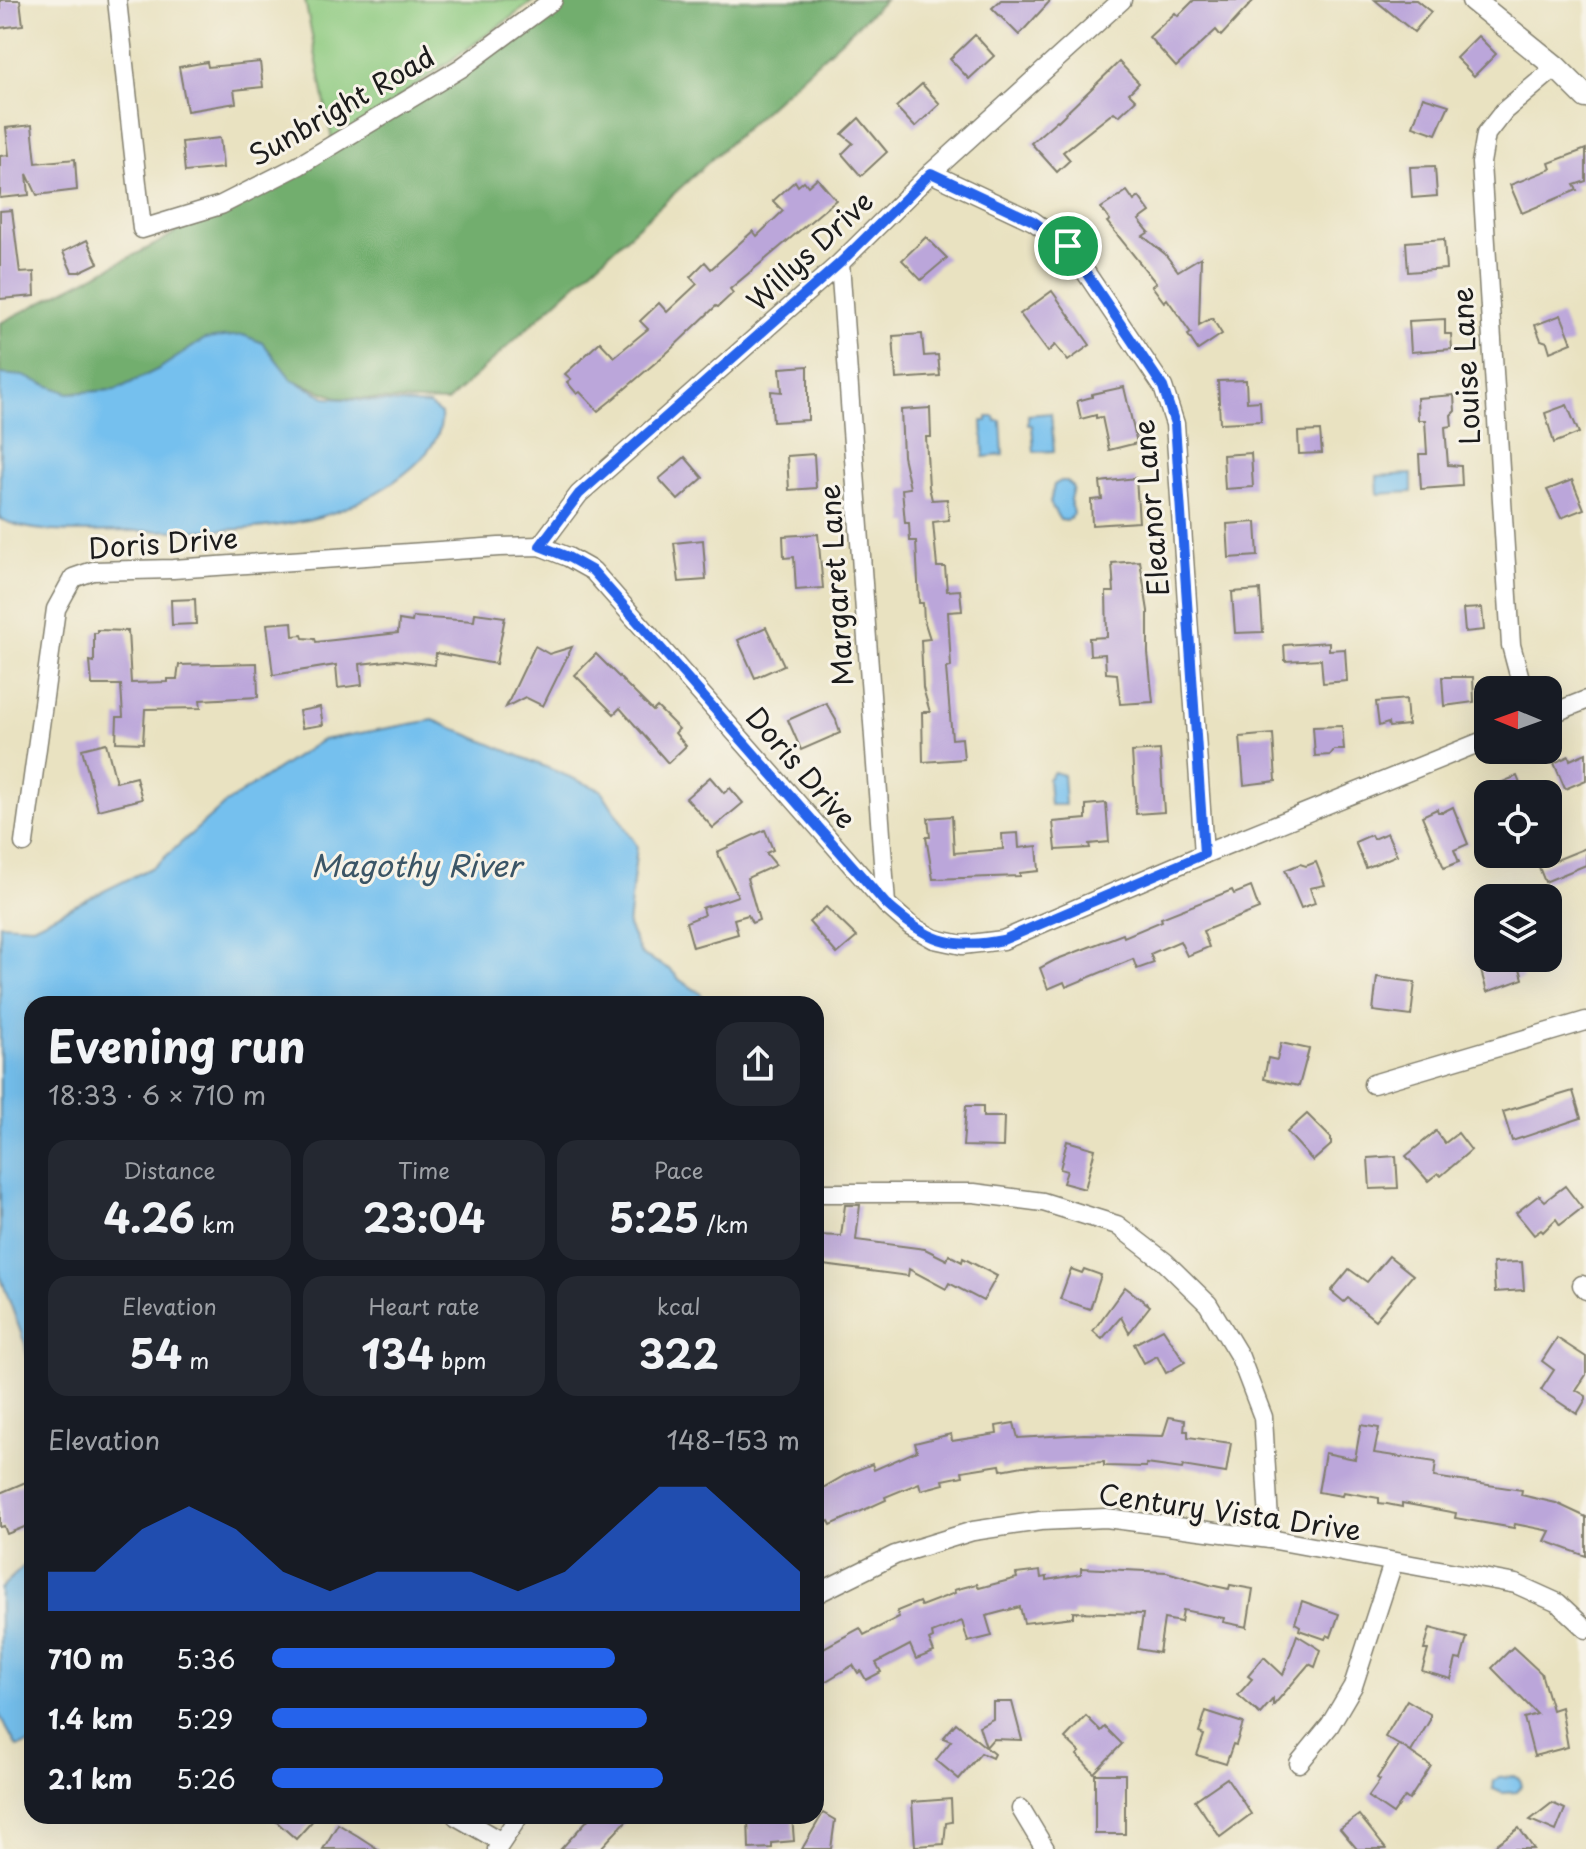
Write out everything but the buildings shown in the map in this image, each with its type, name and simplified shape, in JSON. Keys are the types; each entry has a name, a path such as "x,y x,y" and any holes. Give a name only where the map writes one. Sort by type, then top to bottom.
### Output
{"street":[{"name":"Sunbright Road","path":"117,0 142,229 221,205 298,166 461,68 553,0"},
{"name":"Willys Drive","path":"540,546 579,494 840,263 931,173 1122,0"},
{"path":"1473,0 1556,67 1586,97"},
{"name":"Louise Lane","path":"1519,676 1511,645 1481,163 1486,134 1495,122 1556,67"},
{"name":"Eleanor Lane","path":"931,173 1033,221 1068,246 1163,387 1175,424 1204,854"},
{"name":"Margaret Lane","path":"840,263 886,904"},
{"name":"Doris Drive","path":"24,843 56,609 73,578 93,571 173,569 540,546 568,557 593,571 886,904 911,926 934,939 962,945 1003,940 1204,854 1474,745"},
{"path":"1562,709 1586,700"},
{"path":"1373,1084 1586,1021"},
{"path":"824,1193 974,1193 1043,1202 1117,1225 1153,1253 1208,1304 1240,1357 1263,1417 1270,1539"},
{"name":"Century Vista Drive","path":"824,1590 895,1555 973,1531 1040,1521 1106,1518 1270,1539 1516,1584 1558,1603 1586,1629"},
{"path":"1299,1763 1330,1725 1353,1686 1393,1563"},
{"path":"1021,1809 1045,1849"},
{"path":"468,1824 498,1845 513,1824"}],"green space":[{"path":"305,0 535,0 333,145"},
{"path":"553,0 885,0 447,402 339,398 292,380 263,343 205,339 159,369 116,390 68,393 23,377 0,374 0,323 154,245 221,205 298,166"}],"water":[{"path":"243,335 263,343 292,380 328,398 429,405 441,414 439,430 431,446 403,475 368,497 335,512 286,524 210,530 66,532 15,525 0,519 0,374 23,376 68,393 116,390 159,369 205,339"},
{"path":"1051,413 1054,451 1034,452 1028,415"},
{"path":"987,417 1001,421 1003,455 984,457 982,421 987,421"},
{"path":"1412,474 1412,492 1378,494 1377,476"},
{"path":"1067,481 1073,488 1070,500 1074,514 1067,521 1060,520 1050,503 1054,485"},
{"name":"Magothy River","path":"433,720 601,790 637,846 628,926 641,954 671,970 702,996 24,996 24,1341 0,1275 0,924 33,926 155,866 226,803 322,740"},
{"path":"1054,772 1063,775 1065,805 1050,805 1048,779"},
{"path":"24,1566 24,1745 17,1747 0,1716 0,1589"},
{"path":"1514,1776 1520,1779 1522,1786 1517,1792 1502,1793 1493,1789 1494,1781 1499,1777"}],"route":[{"path":"931,173 1033,221 1068,246 1163,387 1175,424 1204,854 1003,940 962,945 934,939 911,926 886,904 593,571 540,546 579,494 840,263 931,173"}]}
